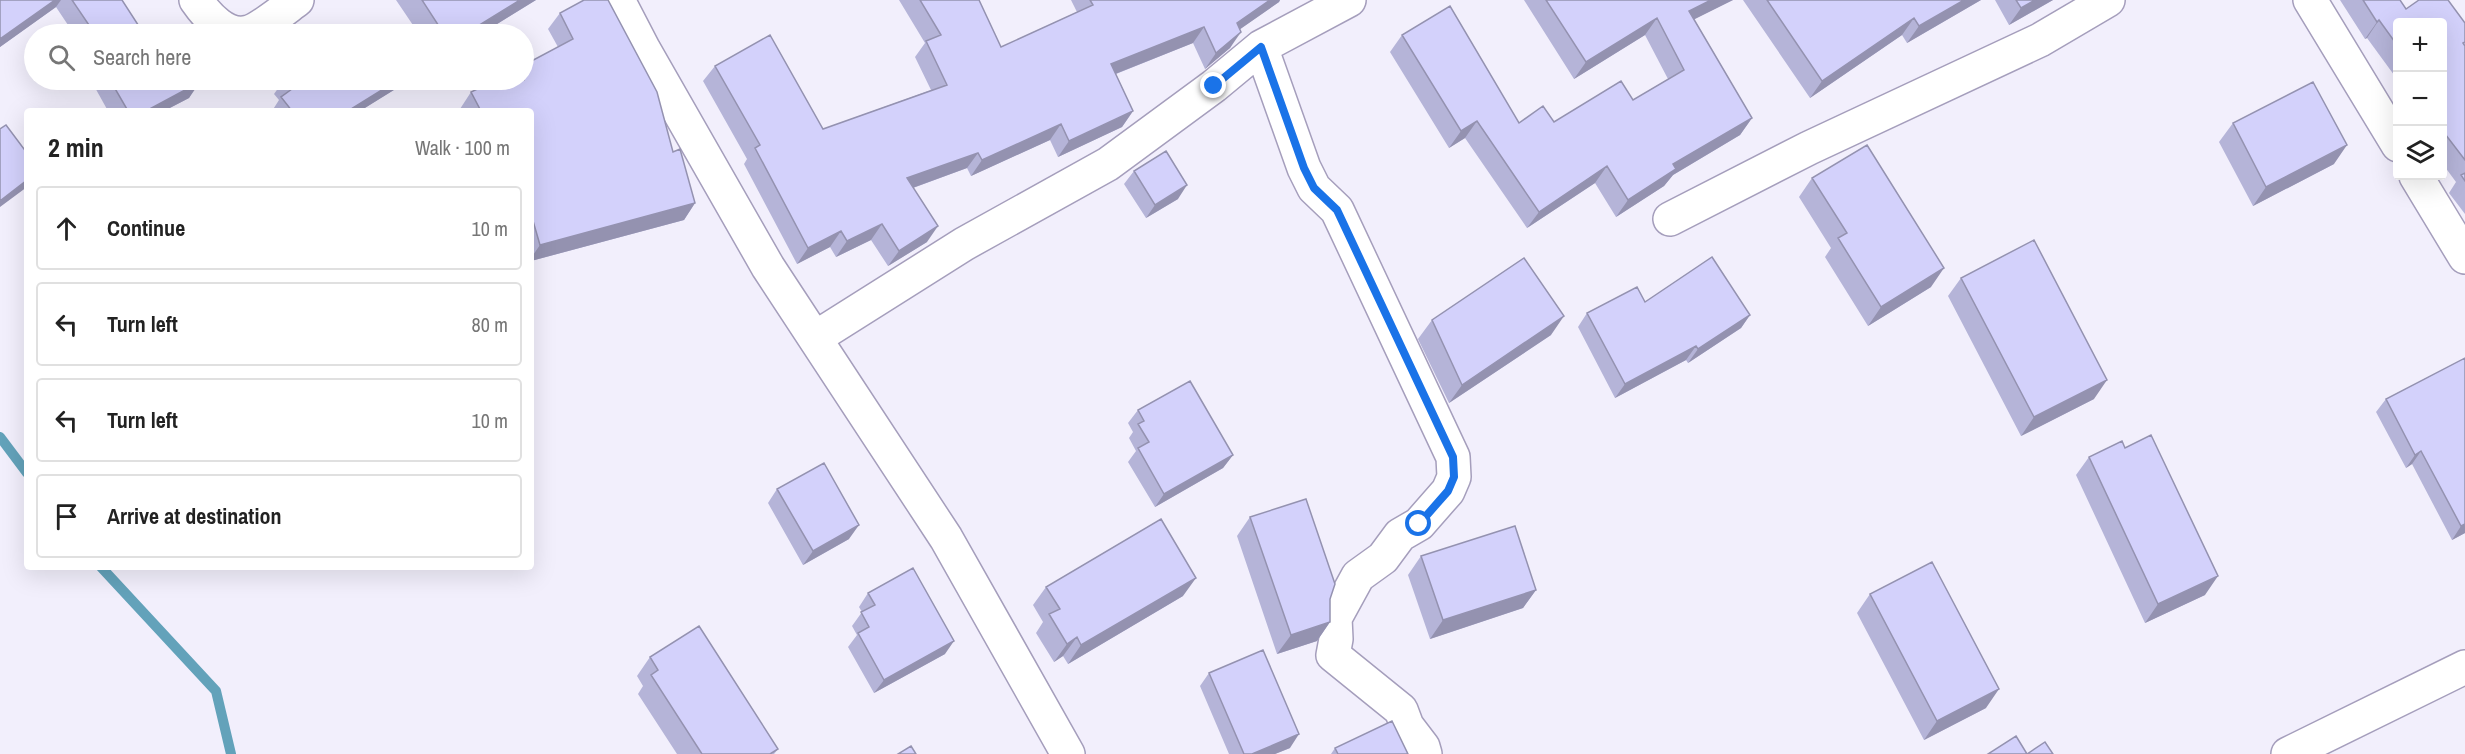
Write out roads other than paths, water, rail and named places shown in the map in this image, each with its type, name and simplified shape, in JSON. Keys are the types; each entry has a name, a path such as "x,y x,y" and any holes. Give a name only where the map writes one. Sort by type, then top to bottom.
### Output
{"street":[{"path":"196,0 217,24"},
{"path":"262,24 297,0"},
{"path":"618,0 644,50 768,267 946,537 1068,754"},
{"path":"815,338 964,244 1108,164 1214,86 1261,47 1349,0"},
{"path":"1670,219 1809,148 2040,40 2108,0"},
{"path":"2310,0 2393,138"},
{"path":"1261,47 1304,168 1314,188 1337,210 1453,457 1454,477 1448,491 1419,524 1400,535 1383,558 1358,576 1335,618 1336,639 1333,655 1401,710 1407,726 1423,747 1425,754"},
{"path":"2418,180 2465,257"},
{"path":"2288,754 2465,667"}],"waterway":[{"path":"0,437 24,469"},
{"path":"104,570 216,691 231,754"}]}
